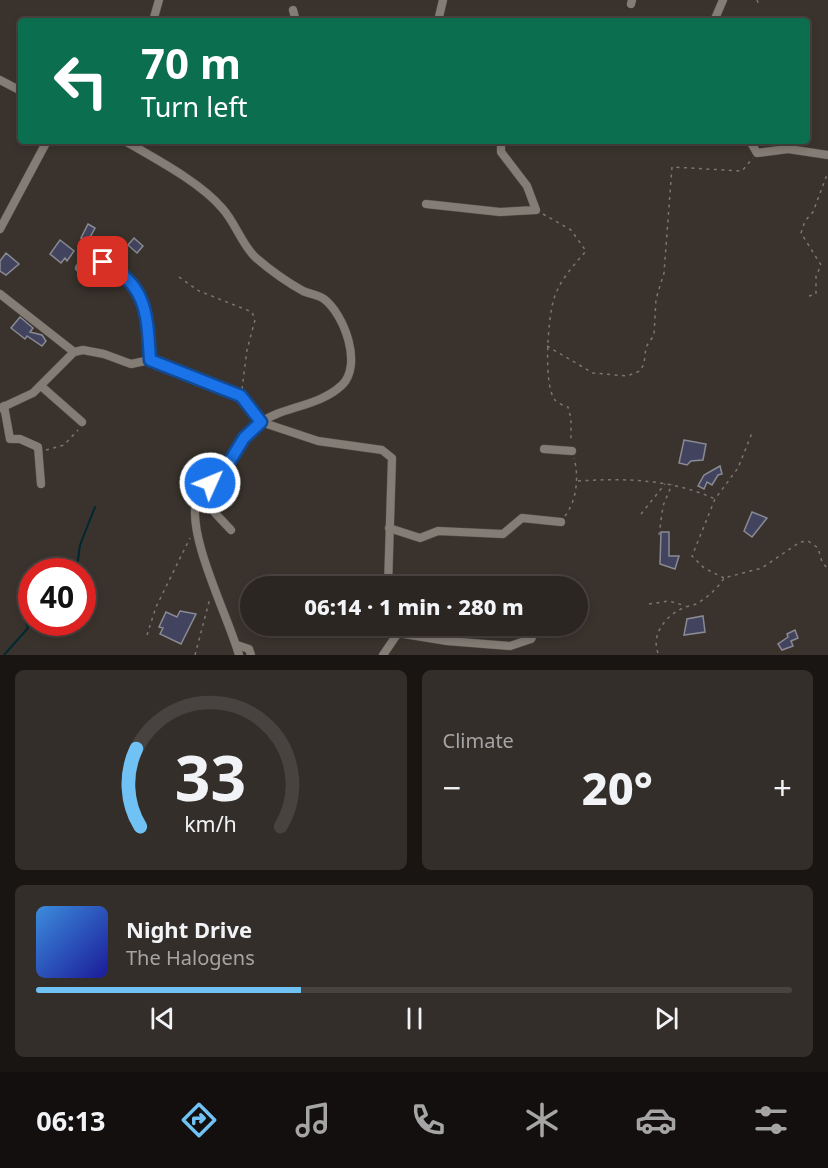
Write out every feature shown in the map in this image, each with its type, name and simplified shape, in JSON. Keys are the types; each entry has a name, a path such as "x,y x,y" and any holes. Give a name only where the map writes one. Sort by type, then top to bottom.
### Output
{"street":[{"path":"154,18 159,0"},
{"path":"439,18 443,0"},
{"path":"715,18 723,0"},
{"path":"293,10 295,18"},
{"path":"0,80 18,89"},
{"path":"0,229 45,144"},
{"path":"130,144 178,172 222,207 250,252 272,272 305,292 325,299 343,326 352,355 351,370 344,384 324,398 261,422 244,438 222,474 210,483 197,498 196,530 239,655"},
{"path":"426,204 500,212 536,210 527,186 501,152 501,144"},
{"path":"752,144 758,153 788,149 828,155"},
{"path":"79,268 88,254 118,270 131,280 144,304 150,360"},
{"path":"0,294 74,352"},
{"path":"41,483 38,447 20,439 10,439 2,407 33,393 74,352 83,350 104,354 131,364 150,360 241,396 261,422 318,441 382,450 390,454 392,458 388,576"},
{"path":"41,386 82,422"},
{"path":"544,449 572,451"},
{"path":"210,483 215,513 231,530"},
{"path":"389,528 420,538 438,531 503,534 522,518 561,522"},
{"path":"383,655 393,636"},
{"path":"426,636 447,641 510,646 531,639 533,636"},
{"path":"237,645 249,649 252,655"}],"path":[{"path":"757,0 759,5"},
{"path":"548,346 593,373 627,376 640,371 646,347 654,335 656,299 664,273 672,167 742,171 758,153"},
{"path":"809,296 816,294 816,276 821,266 801,233 805,221 813,212 828,172"},
{"path":"536,210 571,230 586,251 565,275 553,301 548,346 551,390 556,401 568,408 571,419 572,451 577,481 569,511 561,522"},
{"path":"179,277 200,291 252,312 255,320 247,350 247,365 241,396"},
{"path":"38,456 42,450 58,449 64,445 76,433 82,422"},
{"path":"752,432 738,468 715,499 692,556 704,568 724,578 762,568 800,542 808,541 818,548 828,569"},
{"path":"577,481 615,479 666,483 715,499"},
{"path":"641,514 666,483"},
{"path":"659,535 663,506 672,484"},
{"path":"147,635 156,607 187,541 196,530"},
{"path":"658,653 654,644 656,634 676,612 694,605 718,588 724,578"},
{"path":"195,655 214,584"},
{"path":"649,604 669,601 687,606"}],"building":[{"path":"88,224 95,228 88,241 81,238"},
{"path":"134,238 143,246 137,253 128,245"},
{"path":"60,240 74,251 67,261 65,258 61,263 50,254"},
{"path":"6,253 19,264 6,275 0,271 0,261"},
{"path":"20,317 33,328 30,332 42,335 46,341 42,346 27,336 25,339 11,328"},
{"path":"684,440 706,444 703,460 691,461 687,465 679,463"},
{"path":"720,466 722,474 718,475 712,485 707,482 704,489 698,486 704,475"},
{"path":"752,512 767,518 752,537 744,531"},
{"path":"661,532 669,532 669,556 679,556 675,569 660,564"},
{"path":"180,611 196,614 181,644 160,634 163,628 159,627 166,612 177,617"},
{"path":"703,616 705,632 684,635 687,619"},
{"path":"795,630 798,638 791,641 793,646 782,650 778,644 788,637 787,634"}],"waterway":[{"path":"78,558 80,545 95,507"},
{"path":"4,655 21,636"}],"route":[{"path":"103,262 131,280 144,304 148,320 150,360 241,396 261,422 244,438 222,474 210,483"}]}
